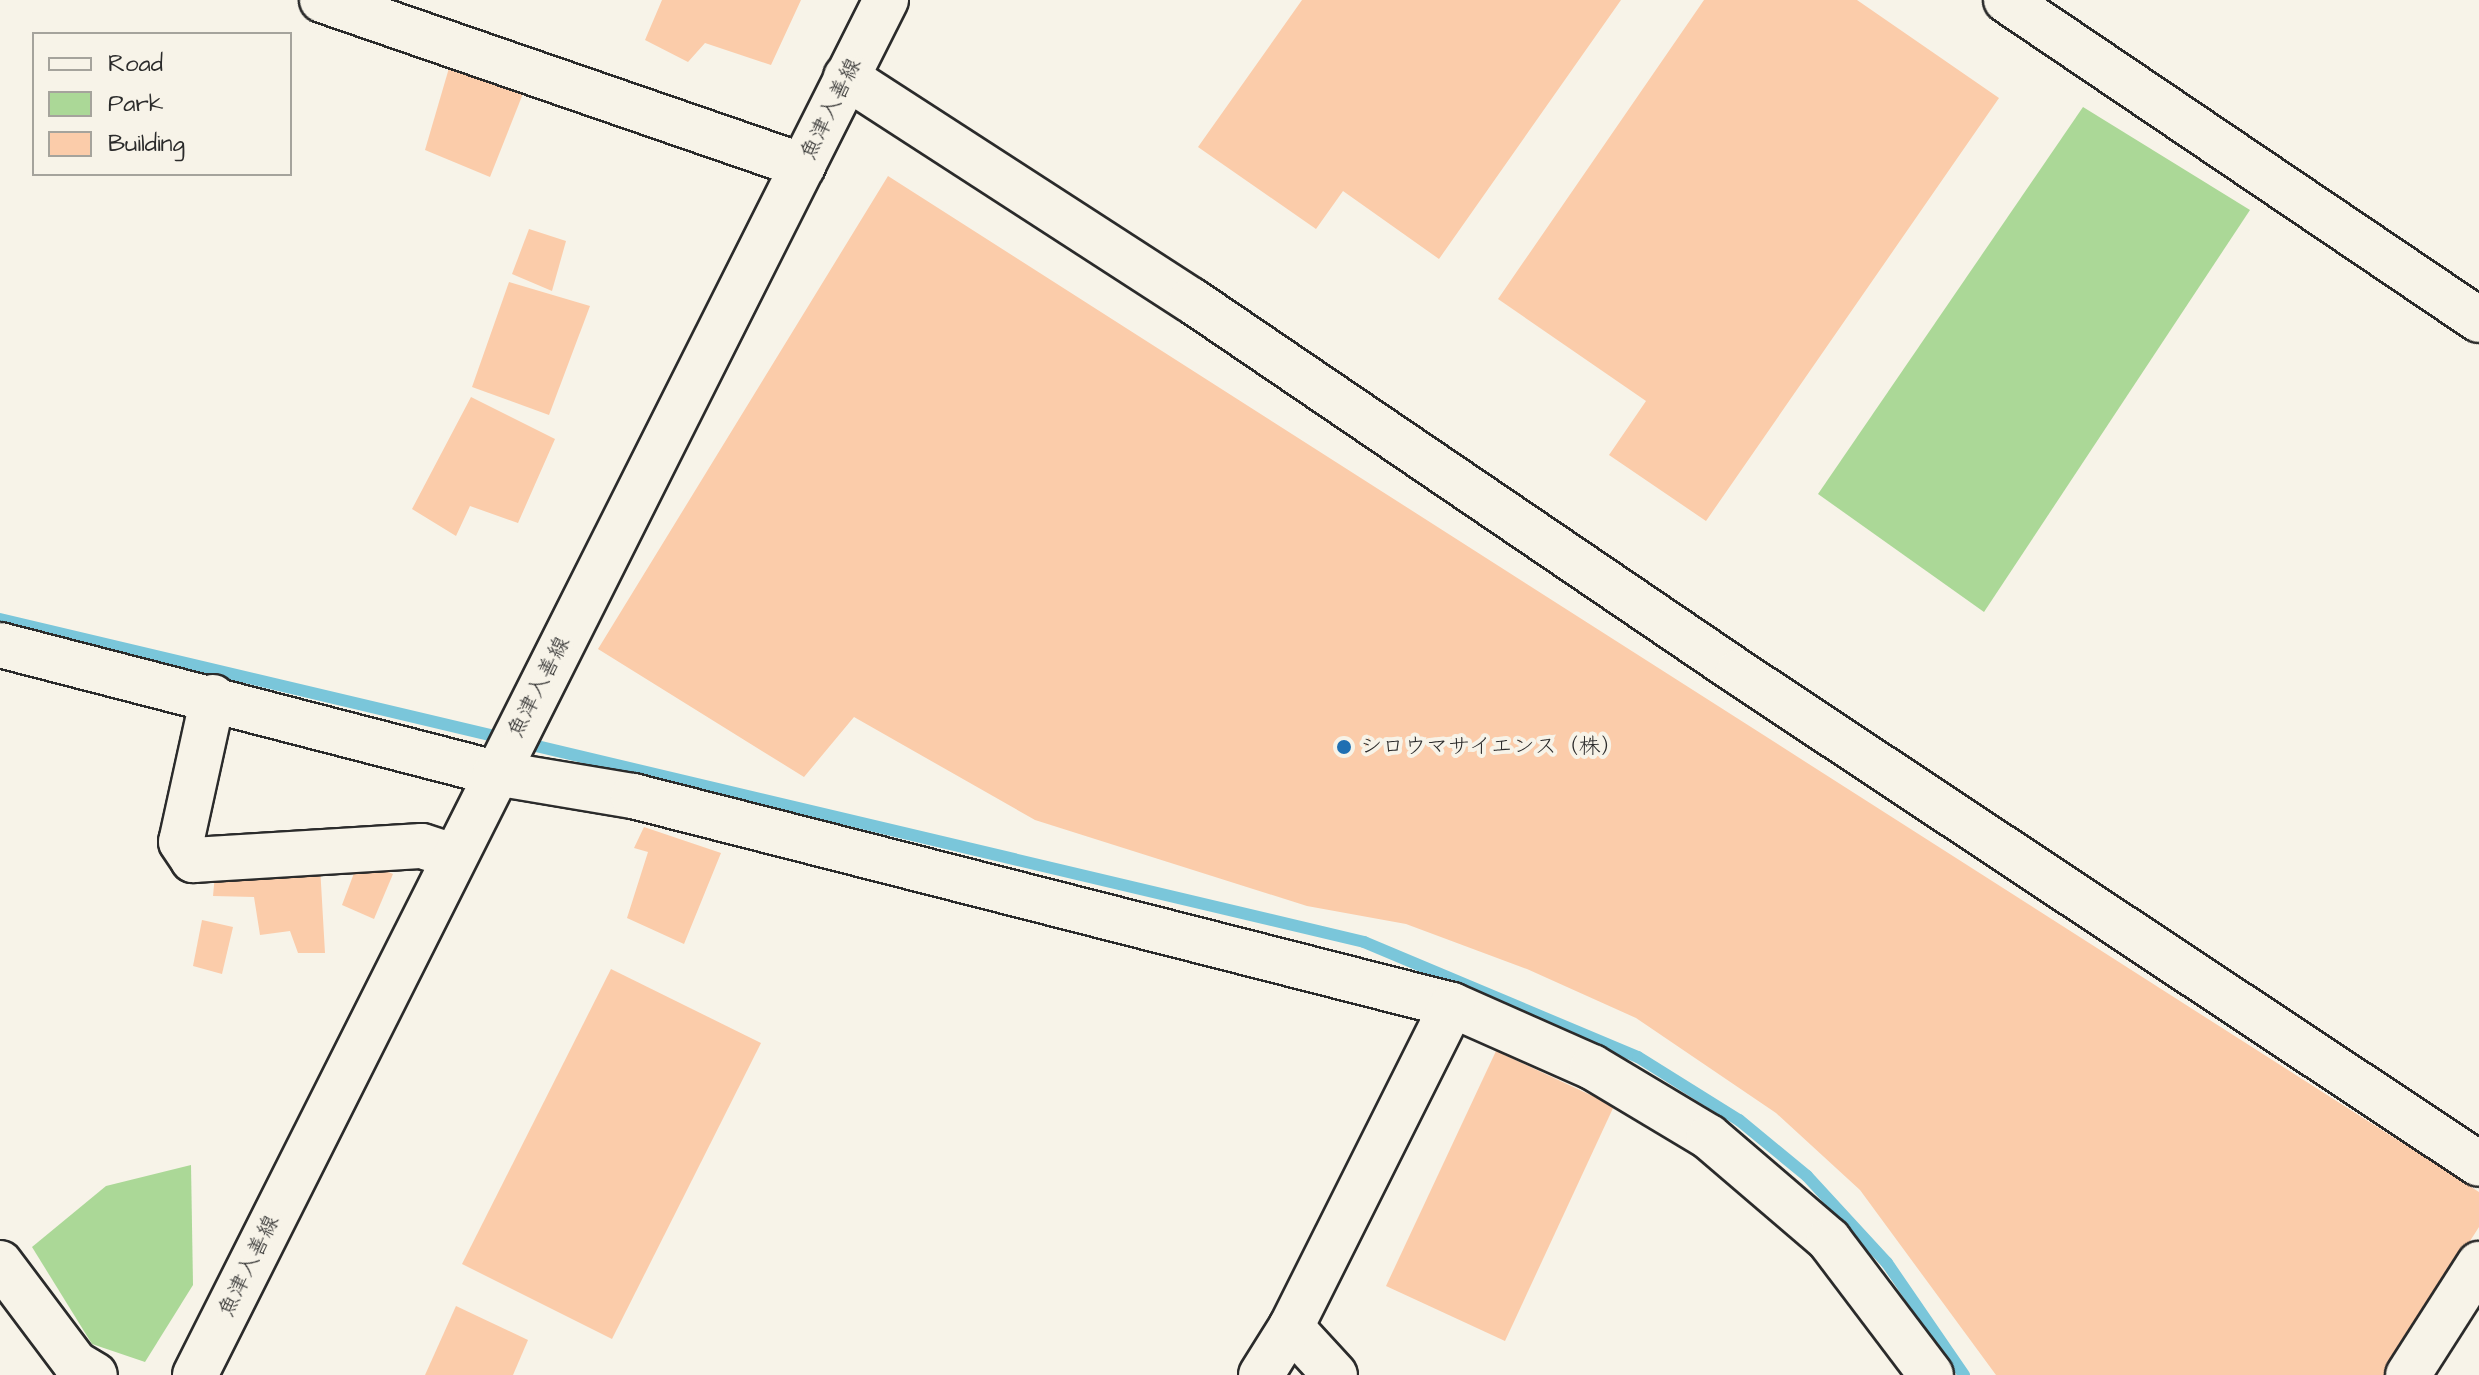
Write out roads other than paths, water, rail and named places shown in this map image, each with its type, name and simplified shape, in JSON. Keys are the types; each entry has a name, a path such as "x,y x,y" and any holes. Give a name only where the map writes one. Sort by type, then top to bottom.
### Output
{"street":[{"path":"322,0 803,166"},
{"name":"魚津入善線","path":"195,1375 453,856 886,0"},
{"path":"2006,0 2479,320"},
{"path":"846,77 1191,300 1738,672 2479,1164"},
{"path":"0,645 213,697 495,773 633,796 1452,1005 1592,1067 1709,1137 1829,1240 1931,1375"},
{"path":"213,697 181,842 193,860 422,846 453,856"},
{"path":"1261,1375 1291,1327 1452,1005"},
{"path":"0,1263 75,1363 95,1375"},
{"path":"2408,1375 2479,1264"},
{"path":"1291,1327 1335,1375"}],"waterway":[{"path":"0,619 1364,942 1638,1057 1739,1120 1807,1176 1887,1263 1964,1375"}],"place":[{"name":"シロウマサイエンス（株）","path":"1344,747"}]}
